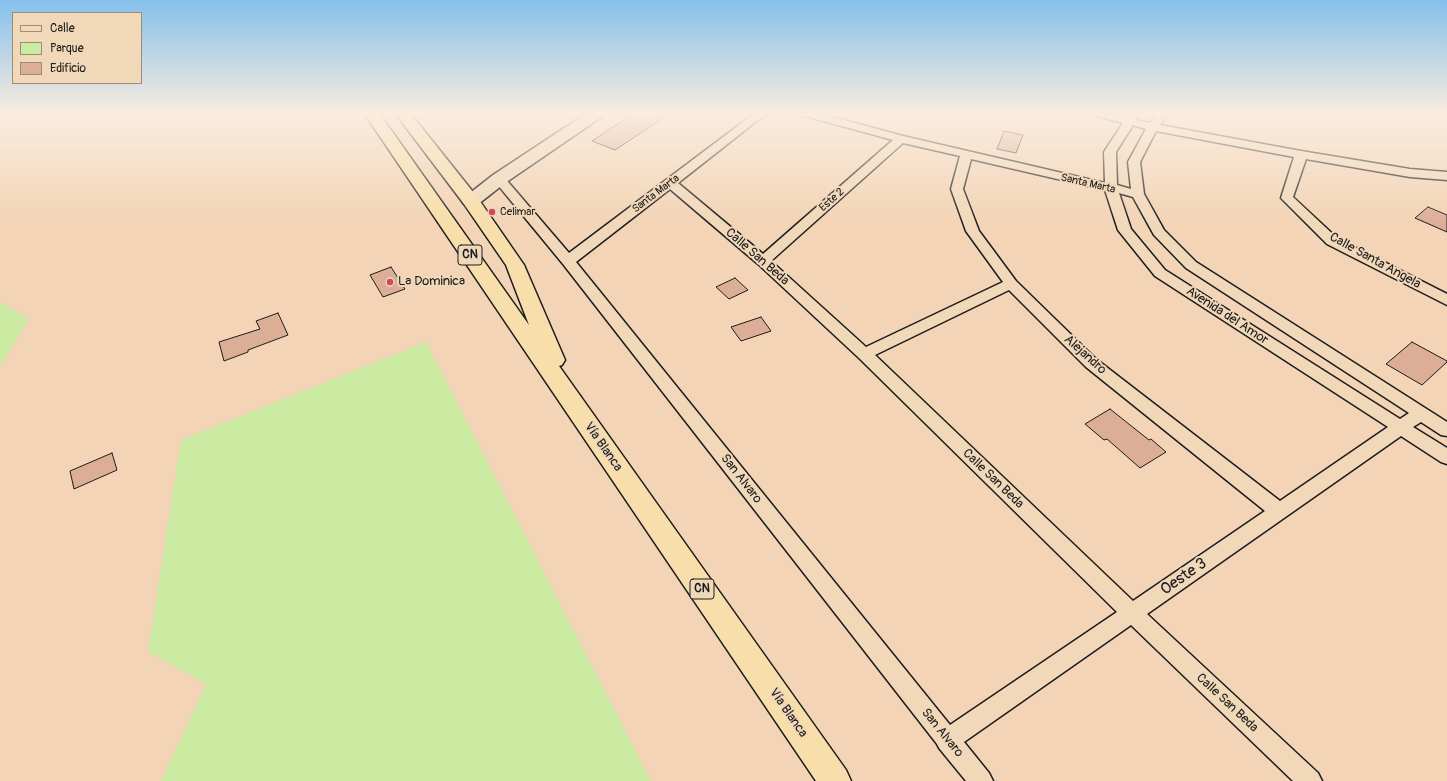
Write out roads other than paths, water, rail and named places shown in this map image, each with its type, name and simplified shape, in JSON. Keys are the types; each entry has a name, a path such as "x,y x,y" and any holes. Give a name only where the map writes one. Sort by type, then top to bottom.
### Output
{"highway":[{"name":"Vía Blanca","path":"396,149 835,781"},
{"name":"CN","path":"431,149 471,201 516,266 568,397"}],"street":[{"path":"471,201 544,149"},
{"name":"Santa Marta","path":"568,261 713,149"},
{"name":"Este 2","path":"763,261 889,149"},
{"name":"Santa Marta","path":"946,149 1111,189 1138,194"},
{"name":"Avenida del Amor","path":"1112,149 1110,152 1111,189 1125,230 1160,273 1447,457"},
{"name":"Avenida del Amor","path":"1141,149 1134,162 1138,194 1159,232 1191,265 1447,430"},
{"path":"1269,149 1410,173 1447,176"},
{"name":"Alejandro","path":"966,154 957,189 973,231 1011,284 1091,363 1279,511"},
{"name":"Calle Santa Angela","path":"1301,156 1287,198 1332,241 1447,300"},
{"name":"San Alvaro","path":"499,180 568,261 981,781"},
{"name":"Calle San Beda","path":"670,183 763,261 864,354 1132,613 1310,781"},
{"path":"864,354 1011,284"},
{"name":"Oeste 3","path":"947,740 1420,414"}],"place":[{"name":"Celimar","path":"492,212"},
{"name":"La Dominica","path":"390,282"}]}
